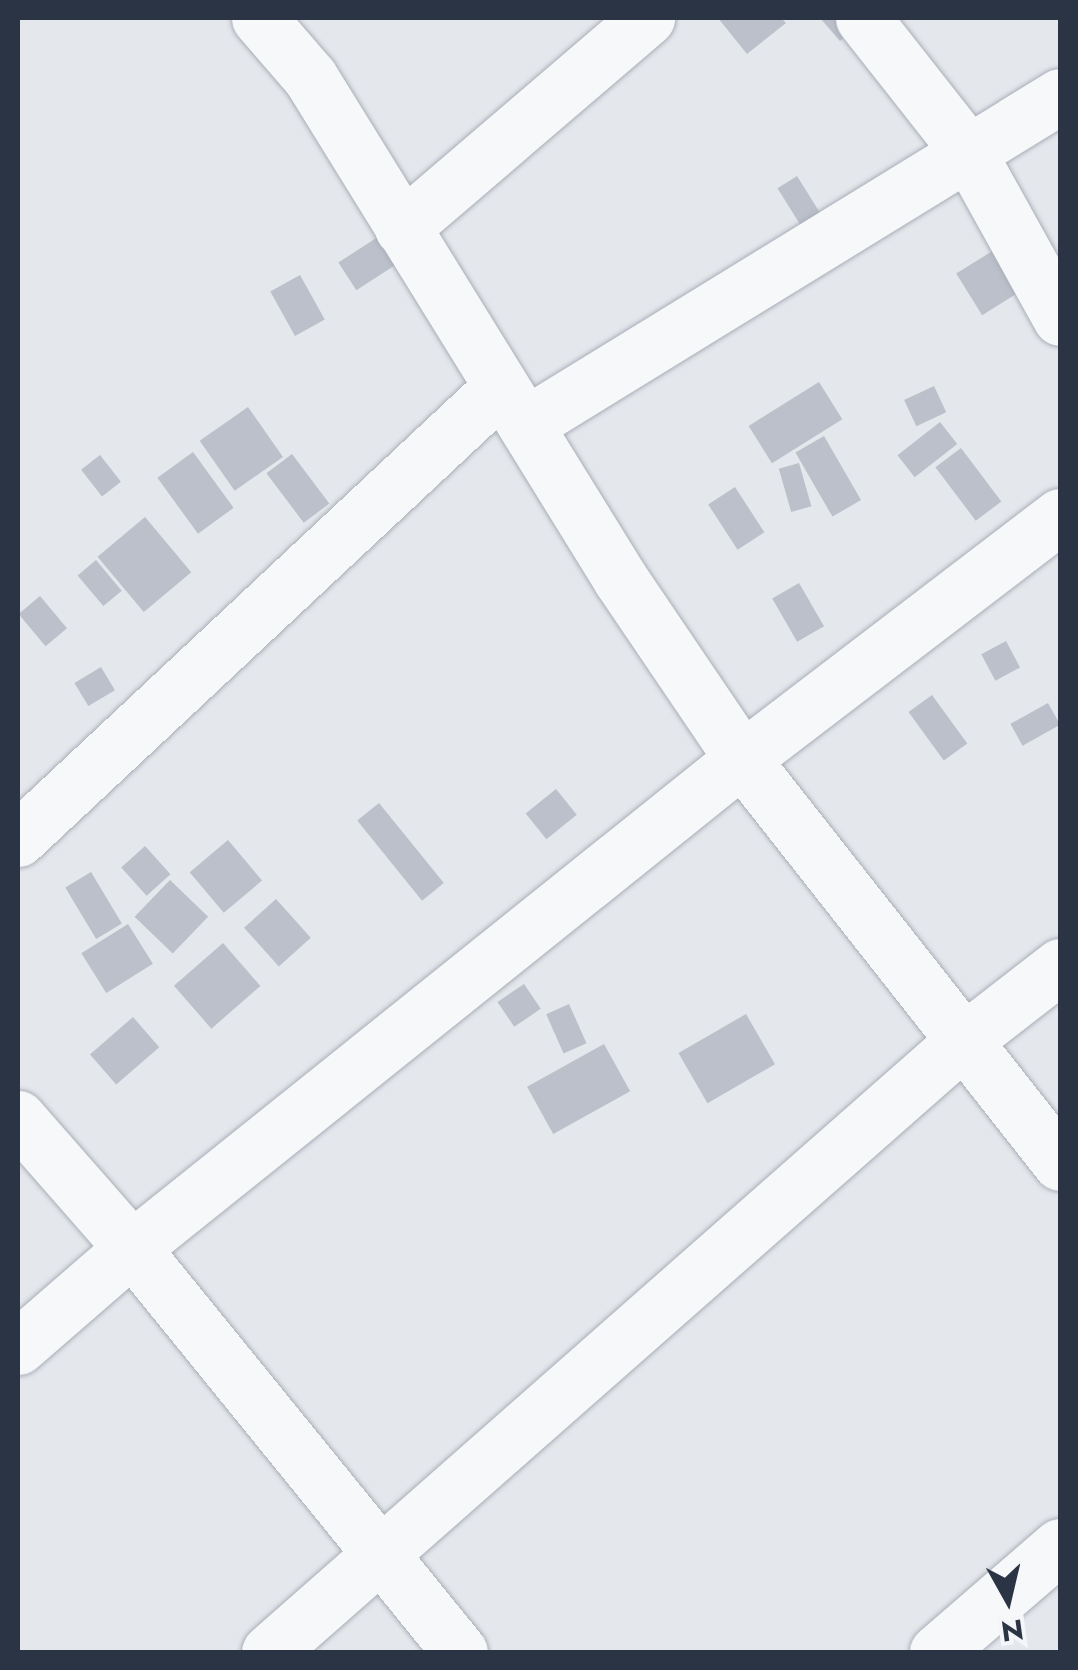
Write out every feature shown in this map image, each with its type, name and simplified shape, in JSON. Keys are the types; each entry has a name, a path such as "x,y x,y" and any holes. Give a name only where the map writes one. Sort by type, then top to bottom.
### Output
{"street":[{"path":"260,18 310,76 621,580 742,759 1060,1163"},
{"path":"402,228 648,18"},
{"path":"863,18 967,150 1060,318"},
{"path":"18,839 514,406 1060,96"},
{"path":"18,1348 132,1248 742,759 1060,516"},
{"path":"269,1652 962,1042 1060,966"},
{"path":"18,1118 132,1248 460,1652"},
{"path":"937,1652 1060,1546"}],"building":[{"path":"718,18 781,18 786,23 747,54"},
{"path":"820,18 867,18 840,41"},
{"path":"797,176 821,215 802,227 777,188"},
{"path":"387,231 405,259 356,290 338,263"},
{"path":"1002,245 1028,287 982,315 956,274"},
{"path":"300,275 325,320 295,336 270,291"},
{"path":"819,382 842,419 772,463 749,426"},
{"path":"934,386 946,412 916,426 904,400"},
{"path":"248,407 283,457 235,491 200,441"},
{"path":"940,422 957,444 915,477 897,455"},
{"path":"824,436 861,500 832,517 795,453"},
{"path":"961,448 1001,502 976,521 935,467"},
{"path":"193,452 234,508 198,534 157,478"},
{"path":"292,454 329,504 304,523 266,473"},
{"path":"100,455 121,482 102,497 81,470"},
{"path":"799,463 811,506 791,512 779,469"},
{"path":"735,487 764,532 738,550 708,504"},
{"path":"145,517 191,572 144,612 98,557"},
{"path":"96,560 122,591 103,606 78,575"},
{"path":"799,583 824,626 797,642 772,598"},
{"path":"40,596 67,628 46,646 19,614"},
{"path":"1006,641 1020,667 995,681 981,654"},
{"path":"101,667 115,690 88,706 74,683"},
{"path":"932,695 967,744 944,761 909,712"},
{"path":"1048,703 1060,725 1023,746 1010,724"},
{"path":"556,789 577,815 546,839 526,814"},
{"path":"379,803 444,883 422,901 357,821"},
{"path":"228,840 262,881 224,913 190,872"},
{"path":"145,846 170,874 147,896 121,867"},
{"path":"91,872 122,923 96,939 65,887"},
{"path":"170,880 208,917 173,954 135,917"},
{"path":"276,899 311,938 279,966 244,928"},
{"path":"128,924 153,964 106,993 81,953"},
{"path":"223,943 260,986 211,1029 174,986"},
{"path":"524,984 541,1009 514,1027 497,1002"},
{"path":"569,1004 586,1043 564,1053 546,1014"},
{"path":"746,1014 775,1064 707,1103 678,1053"},
{"path":"133,1017 159,1047 116,1085 90,1054"},
{"path":"604,1044 630,1091 553,1134 527,1087"}]}
